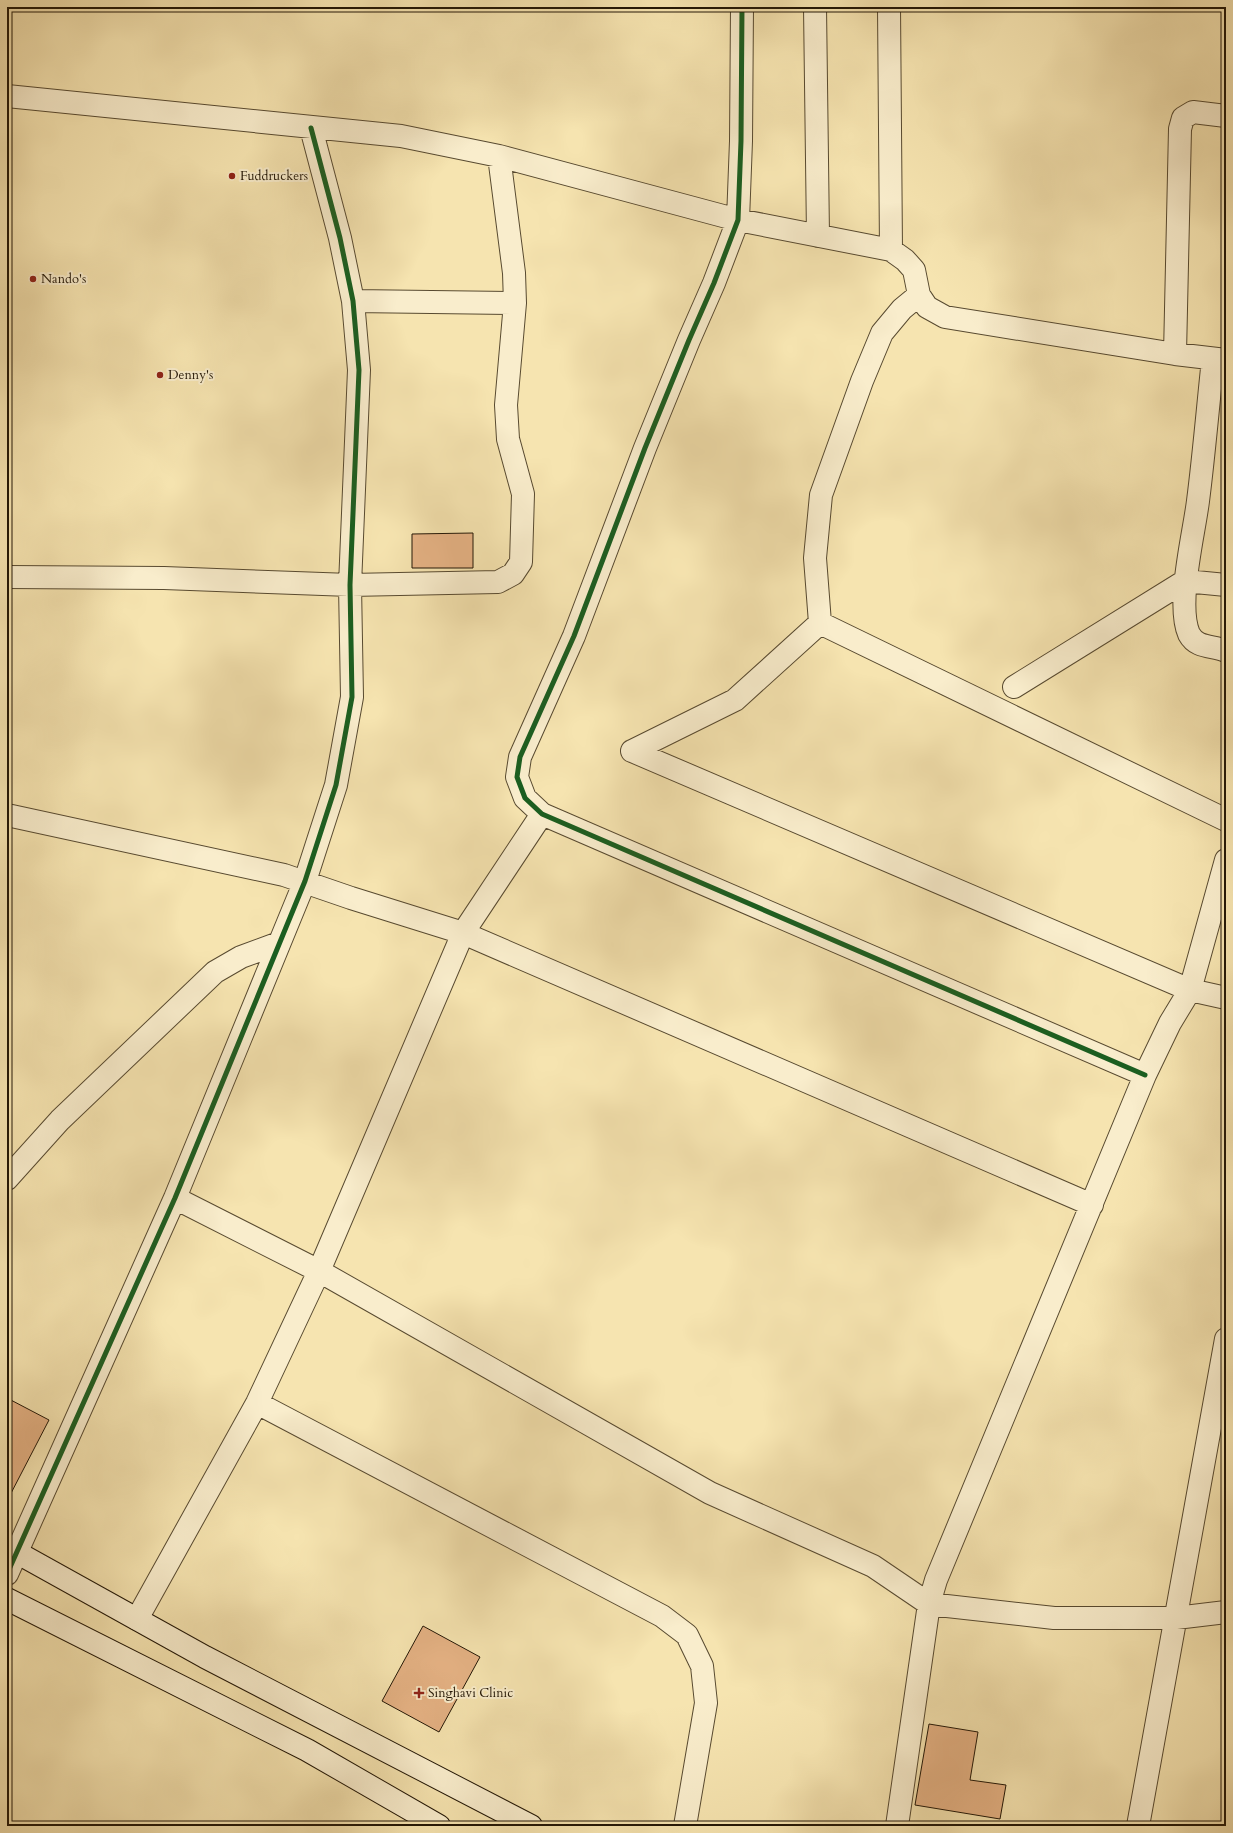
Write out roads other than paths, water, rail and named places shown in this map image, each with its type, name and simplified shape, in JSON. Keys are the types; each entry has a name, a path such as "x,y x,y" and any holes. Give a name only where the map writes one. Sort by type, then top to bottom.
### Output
{"street":[{"path":"742,7 741,141 738,220 714,283 645,448 574,636 520,757 517,777 525,798 542,814 1146,1075"},
{"path":"815,7 818,236"},
{"path":"889,7 891,250"},
{"path":"7,96 401,136 499,156 738,220 891,250 905,260 914,270 919,295 927,307 945,317 1220,360 1185,581 1185,612 1189,633 1196,643 1205,647 1220,648 1226,651"},
{"path":"1175,354 1180,129 1182,118 1193,112 1226,116"},
{"path":"7,1574 12,1549 175,1198 305,881 336,785 352,697 350,585 360,370 353,301 340,238 311,128"},
{"path":"7,577 164,578 350,585 498,582 513,574 521,562 523,494 508,439 506,405 515,303 514,273 499,156"},
{"path":"820,624 815,558 821,495 862,381 882,333 902,309 919,295"},
{"path":"353,301 515,303"},
{"path":"1014,687 1185,581 1226,585"},
{"path":"820,624 1226,820"},
{"path":"820,624 735,700 632,751 1190,990 1226,998"},
{"path":"137,1619 257,1403 319,1271 463,933 542,814"},
{"path":"7,815 277,873 463,933 1092,1205"},
{"path":"897,1826 929,1604 936,1580 1146,1075 1170,1023 1190,990 1226,860"},
{"path":"7,1179 60,1120 215,972 241,957 279,943"},
{"path":"175,1198 319,1271 710,1493 873,1566 929,1604 1054,1618 1176,1618 1226,1612"},
{"path":"1138,1826 1226,1339"},
{"path":"257,1403 662,1616 687,1635 702,1666 706,1703 685,1826"},
{"path":"12,1549 218,1664 532,1826"},
{"path":"7,1599 307,1750 439,1826"}],"place":[{"name":"Fuddruckers","path":"232,176"},
{"name":"Nando's","path":"33,279"},
{"name":"Denny's","path":"160,375"},
{"name":"Singhavi Clinic","path":"419,1693"}]}
